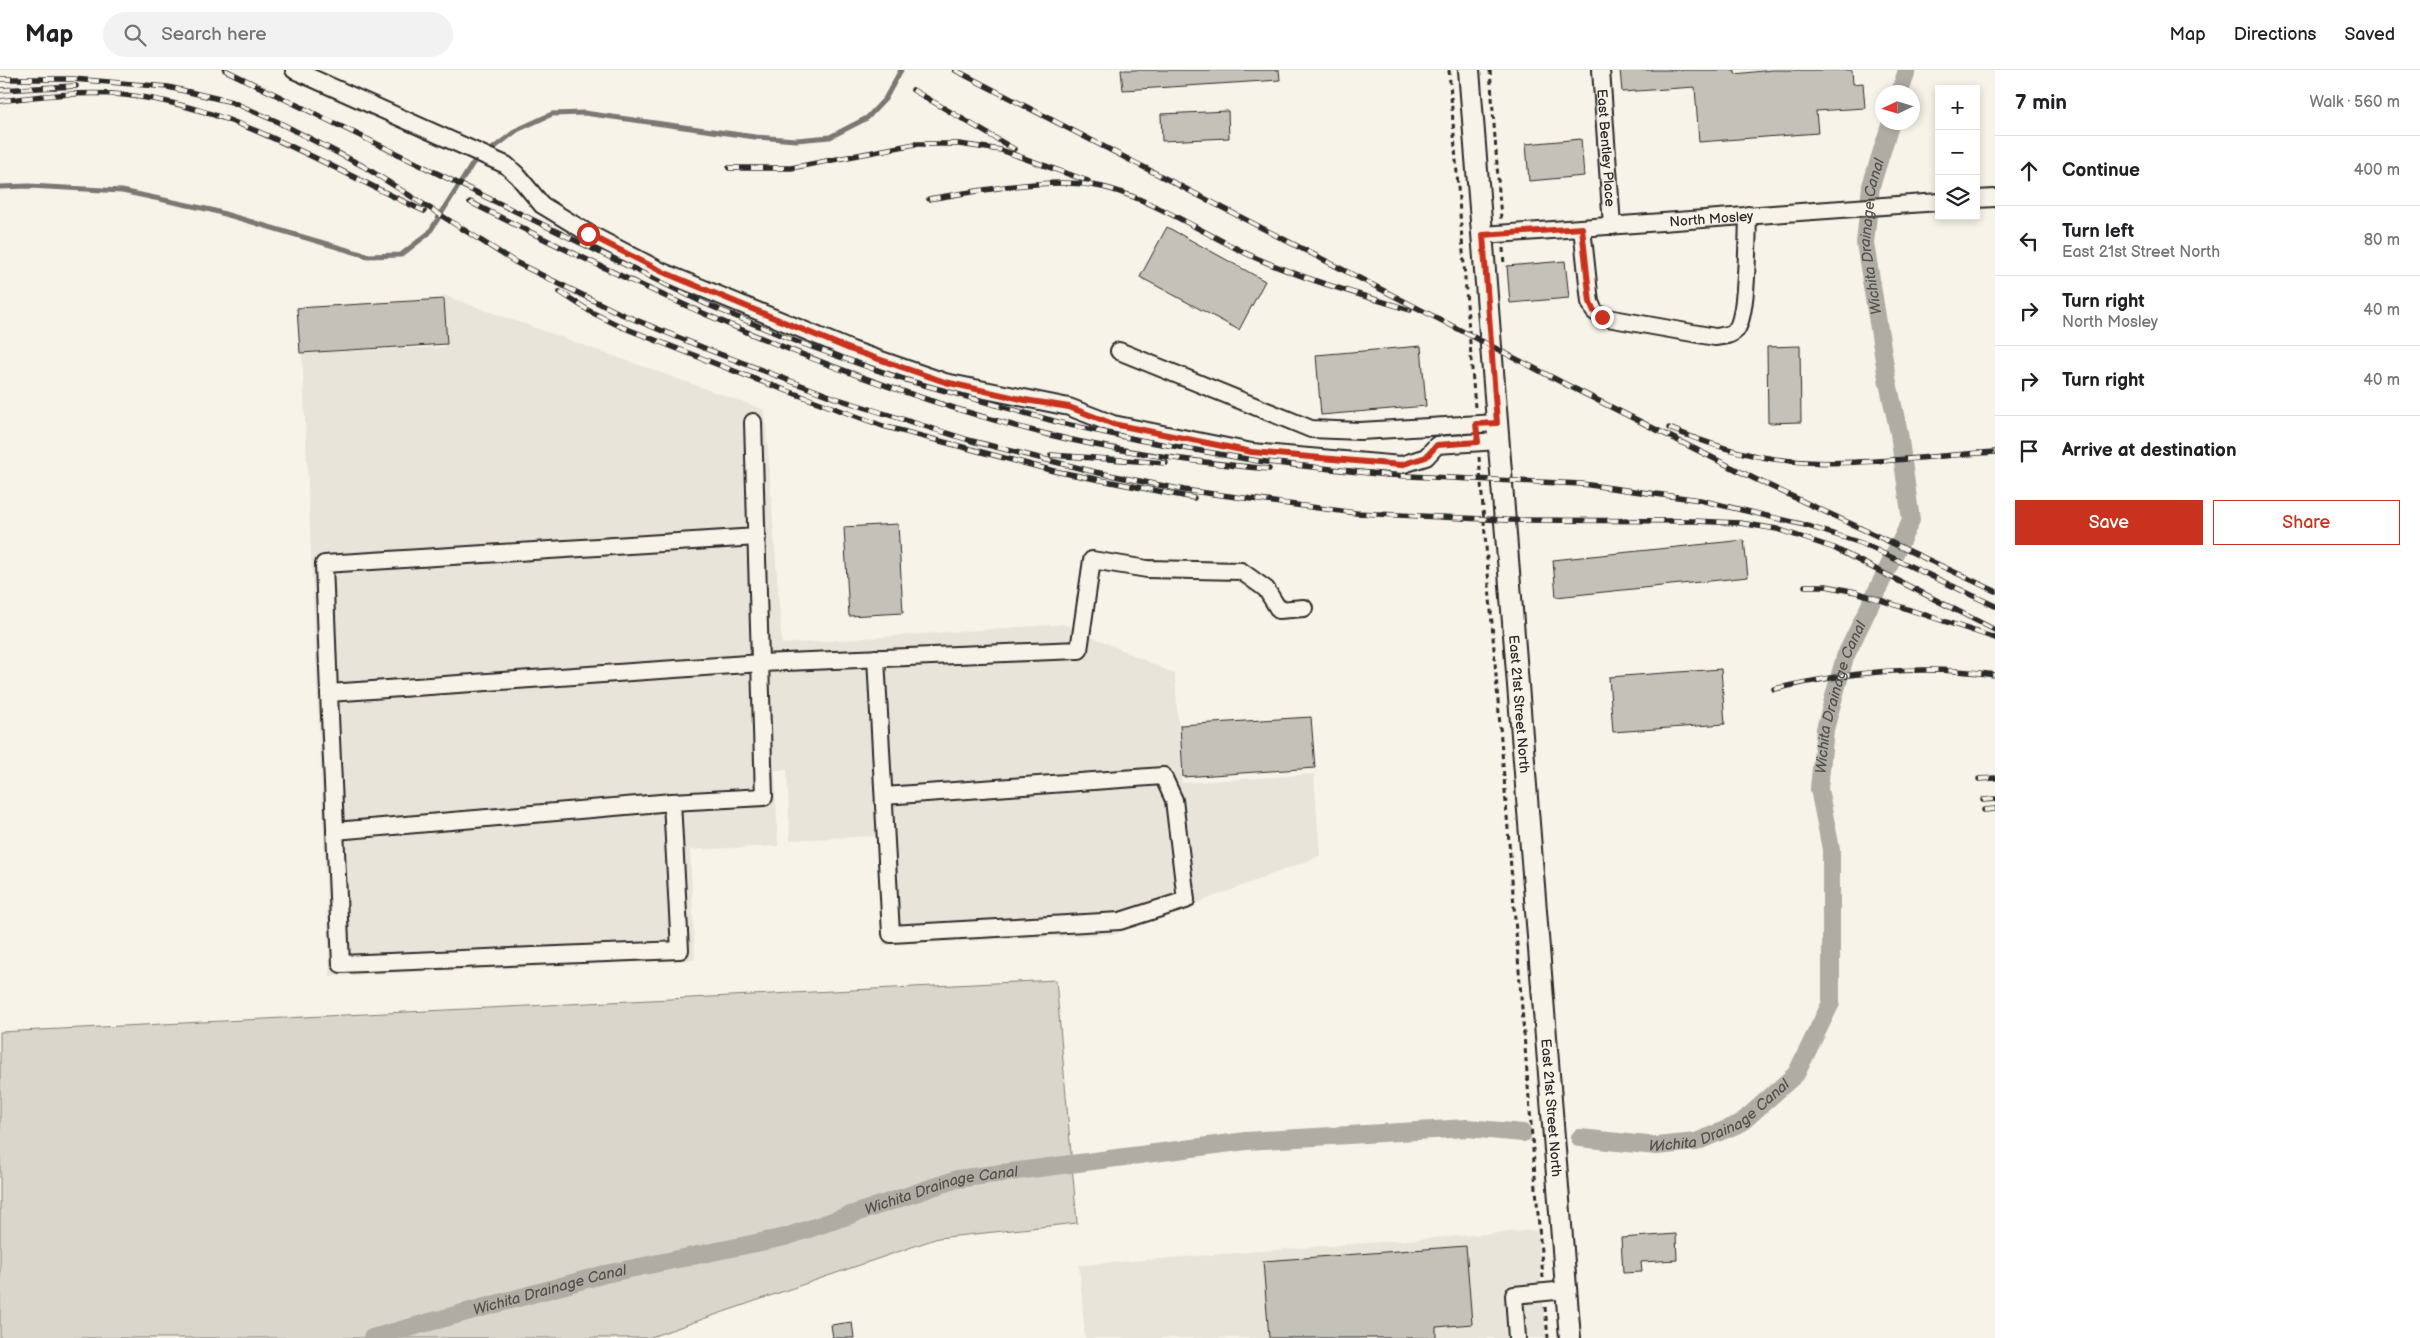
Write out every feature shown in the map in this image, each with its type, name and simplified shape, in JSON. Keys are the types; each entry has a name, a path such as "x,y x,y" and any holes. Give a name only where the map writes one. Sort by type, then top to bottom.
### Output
{"main road":[{"name":"East 21st Street North","path":"1469,70 1570,1338"}],"street":[{"path":"294,70 506,166 517,175 542,205 588,234 663,272 852,350 945,382 1025,400 1069,407 1113,424 1252,452 1401,465 1426,457 1437,445 1478,442 1498,432"},
{"name":"East Bentley Place","path":"1601,70 1612,226"},
{"path":"1980,199 1995,198"},
{"name":"North Mosley","path":"1483,235 1834,208 1935,202"},
{"path":"1582,228 1590,302 1594,311 1602,317 1715,337 1727,336 1735,332 1742,314 1748,215"},
{"path":"1119,351 1311,429 1360,432 1476,424 1498,432"},
{"path":"335,831 672,802 764,797 753,422"},
{"path":"672,802 680,950 341,964 324,564 757,537"},
{"path":"329,693 761,663 1079,650 1092,560 1147,568 1242,571 1266,589 1279,610 1304,608"},
{"path":"876,658 891,934 1120,921 1186,900 1174,800 1163,776 884,796"},
{"path":"1517,1338 1514,1295 1566,1290"}],"path":[{"path":"1449,70 1476,424"},
{"path":"1478,442 1548,1338"}],"shaded area":[{"path":"443,295 765,410 782,644 1064,624 1175,674 1182,783 1314,774 1320,856 1116,934 883,945 878,836 790,840 787,770 775,770 778,846 690,850 695,960 330,976 302,353 445,347"},
{"path":"1056,980 1077,1223 938,1238 648,1338 0,1338 0,1032"},
{"path":"1537,1230 1546,1338 1085,1338 1079,1265"}],"building":[{"path":"1121,70 1279,70 1280,80 1123,90"},
{"path":"1620,70 1735,70 1735,74 1772,70 1852,70 1853,84 1863,83 1865,108 1816,111 1818,133 1699,142 1695,87 1622,92"},
{"path":"1228,111 1229,138 1162,141 1161,114"},
{"path":"1581,139 1584,176 1529,181 1526,144"},
{"path":"1167,227 1265,281 1239,330 1140,277"},
{"path":"1565,261 1569,298 1510,303 1507,266"},
{"path":"444,299 447,344 300,353 297,308"},
{"path":"1421,346 1426,406 1321,415 1316,355"},
{"path":"1800,346 1801,422 1768,423 1767,347"},
{"path":"898,524 903,613 849,616 844,527"},
{"path":"1744,540 1748,577 1556,597 1553,560"},
{"path":"1721,669 1725,724 1613,732 1609,677"},
{"path":"1311,717 1315,768 1183,777 1180,725"},
{"path":"1676,1234 1677,1260 1641,1262 1642,1272 1623,1273 1621,1238"},
{"path":"1466,1246 1472,1324 1436,1327 1436,1338 1269,1338 1263,1261"},
{"path":"852,1322 854,1338 833,1338 831,1325"}],"waterway":[{"path":"487,153 517,130 552,114 584,113 755,137 796,140 830,137 867,118 885,99 901,70"},
{"name":"Wichita Drainage Canal","path":"1902,85 1907,70"},
{"name":"Wichita Drainage Canal","path":"1580,1138 1656,1146 1696,1142 1741,1123 1796,1074 1831,1003 1831,849 1819,789 1825,729 1845,657 1911,520 1899,433 1887,378 1865,243 1871,186 1888,130"},
{"path":"0,187 29,186 122,191 211,210 368,256 401,255 429,233 473,163 480,158"},
{"name":"Wichita Drainage Canal","path":"372,1338 605,1274 785,1237 957,1179 1246,1141 1467,1128 1523,1133"}],"railway":[{"path":"225,70 706,304 795,341 899,378 1061,423 1139,440 1258,461 1387,475 1582,484 1700,500 1805,525 1861,543 1995,606"},
{"path":"955,70 1567,385 1755,479 1995,591"},
{"path":"0,79 73,79 168,87 232,102 276,121 363,166 515,262 619,313 835,398 972,441 1095,472 1184,490 1356,513 1505,520 1693,521 1740,523 1777,529 1834,548 1995,630"},
{"path":"0,90 76,86"},
{"path":"913,90 1014,149"},
{"path":"0,101 78,94 125,95 165,101 204,112 279,141 424,211"},
{"path":"729,168 791,168 915,144 959,144 1001,150 1088,181"},
{"path":"929,199 1032,184 1073,183 1111,189 1153,205 1237,249 1275,266 1410,310"},
{"path":"470,202 610,271 681,303 824,363 897,389 971,413 1073,440 1157,456 1269,469"},
{"path":"560,292 591,312 622,327 883,426 1054,471 1194,498"},
{"path":"1669,428 1734,451 1800,462 1884,461 1995,452"},
{"path":"1051,455 1166,463"},
{"path":"1805,586 1826,586 1856,592 1995,638"},
{"path":"1774,689 1856,674 1911,670 1939,670 1995,675"},
{"path":"1979,779 1995,778"},
{"path":"1983,800 1995,799"},
{"path":"1984,810 1995,809"}],"route":[{"path":"588,234 663,272 852,350 945,382 1025,400 1069,407 1113,424 1252,452 1401,465 1426,457 1437,445 1478,442 1476,424 1497,423 1483,235 1582,228 1590,302 1594,311 1602,317"}]}
